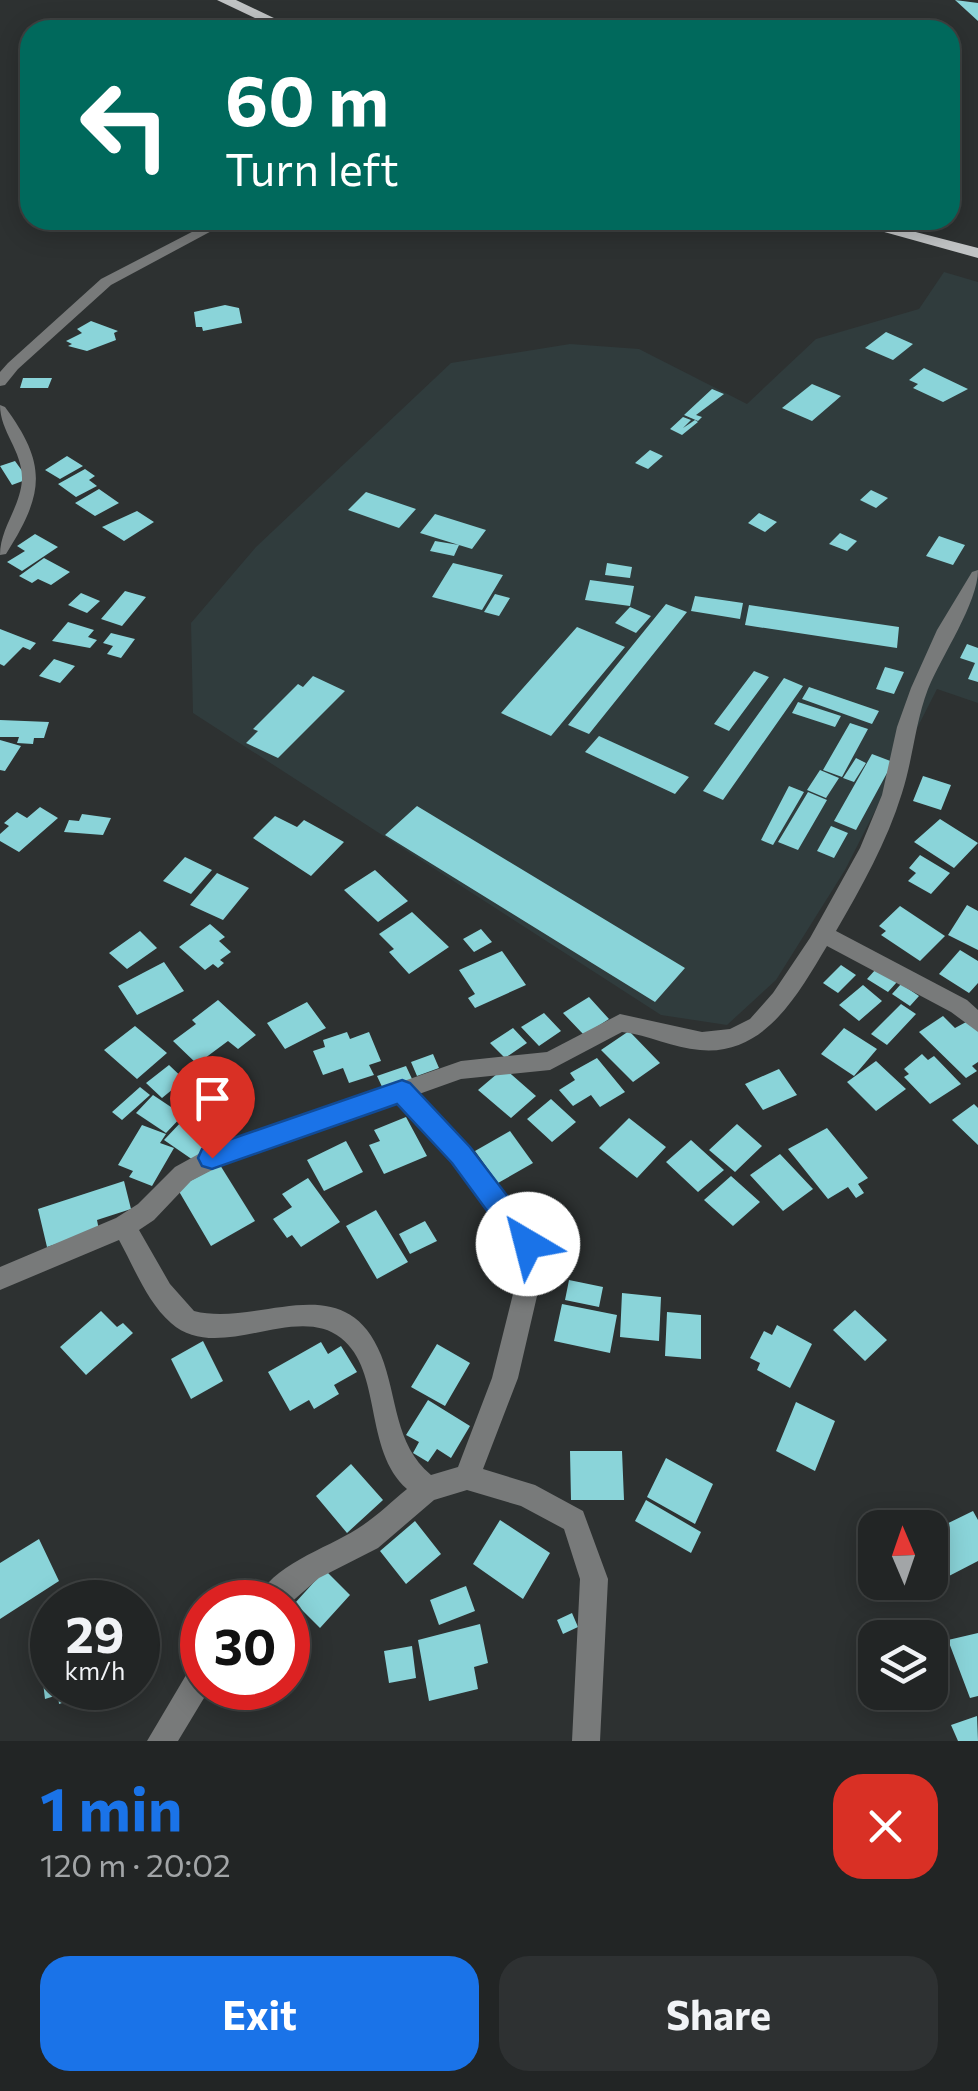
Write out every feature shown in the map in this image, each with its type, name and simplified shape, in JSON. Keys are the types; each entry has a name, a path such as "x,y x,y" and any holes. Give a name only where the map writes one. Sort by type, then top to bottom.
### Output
{"main road":[{"path":"224,0 269,20"},
{"path":"887,230 978,253"}],"street":[{"path":"0,382 106,282 207,230"},
{"path":"0,410 22,438 32,480 15,527 0,550"},
{"path":"0,1279 124,1226 146,1212 183,1174 212,1158 402,1091 477,1066 550,1061 620,1023 703,1043 732,1038 762,1022 822,934 892,796 906,728 927,673 953,617 978,576"},
{"path":"822,934 959,1006 978,1023"},
{"path":"402,1091 461,1155 528,1244 532,1266 505,1378 466,1477"},
{"path":"124,1226 169,1302 188,1320 214,1326 285,1316 320,1316 350,1328 372,1363 400,1463 427,1489"},
{"path":"295,1580 309,1568 368,1538 427,1489 466,1477 526,1494 574,1520 594,1579 586,1741"},
{"path":"161,1741 180,1710"}],"shaded area":[{"path":"944,272 978,282 978,703 937,689 845,870 776,980 727,1025 661,1015 193,713 191,623 256,547 451,363 570,344 639,349 747,404 816,339 919,309"}],"building":[{"path":"955,0 978,3 978,21"},
{"path":"225,305 239,308 242,323 203,331 196,327 194,312"},
{"path":"91,321 118,331 114,333 116,340 87,351 68,346 72,344 66,341 82,333 77,329"},
{"path":"886,332 913,344 893,360 865,348"},
{"path":"924,368 968,389 943,402 913,388 918,384 909,380"},
{"path":"23,378 52,378 48,388 20,388"},
{"path":"812,384 841,396 812,421 782,408"},
{"path":"712,389 724,394 696,415 702,417 698,421 684,415"},
{"path":"683,417 691,420 683,428 698,422 682,435 670,429"},
{"path":"650,450 663,456 648,469 635,463"},
{"path":"67,456 83,466 60,479 45,470"},
{"path":"15,461 28,479 12,485 0,466"},
{"path":"85,469 95,476 89,480 97,486 76,497 58,484"},
{"path":"99,489 119,503 95,516 75,503"},
{"path":"871,490 888,498 876,508 860,500"},
{"path":"366,492 416,509 399,528 348,510"},
{"path":"137,511 154,522 124,541 102,527"},
{"path":"759,513 777,522 765,532 748,523"},
{"path":"435,514 486,530 472,549 420,533"},
{"path":"840,533 857,541 847,551 829,544"},
{"path":"35,534 58,547 22,571 7,562 25,551 17,546"},
{"path":"939,536 965,545 953,565 926,556"},
{"path":"435,541 459,545 454,556 430,551"},
{"path":"44,558 70,572 51,585 38,579 32,583 19,576"},
{"path":"453,563 503,575 482,610 432,597"},
{"path":"607,563 632,567 630,578 605,575"},
{"path":"590,580 634,586 630,606 585,600"},
{"path":"125,591 146,597 122,626 101,619"},
{"path":"81,593 100,601 87,613 68,605"},
{"path":"495,594 510,598 499,616 484,612"},
{"path":"695,596 743,603 740,619 691,611"},
{"path":"666,604 687,612 589,734 568,725"},
{"path":"749,605 899,627 897,648 745,625"},
{"path":"630,607 651,616 636,633 615,623"},
{"path":"68,622 94,630 88,637 97,640 90,648 52,641"},
{"path":"577,627 625,647 551,736 501,713"},
{"path":"0,629 36,643 30,650 23,647 4,666 0,664"},
{"path":"111,633 135,639 121,658 107,654 113,646 103,643"},
{"path":"967,644 978,648 978,682 968,679 975,663 960,658"},
{"path":"54,659 75,666 60,683 39,676"},
{"path":"885,667 904,672 894,694 876,689"},
{"path":"754,671 769,677 729,731 714,724"},
{"path":"313,676 345,691 278,758 246,743 258,731 253,729 298,684 303,687"},
{"path":"784,678 803,686 723,800 703,791"},
{"path":"809,687 879,711 872,724 802,699"},
{"path":"798,702 841,716 835,727 792,713"},
{"path":"0,720 49,722 44,738 34,738 33,744 17,743 19,737 0,737"},
{"path":"850,723 868,729 842,777 823,770"},
{"path":"599,736 689,777 675,794 585,752"},
{"path":"0,740 21,746 5,771 0,770"},
{"path":"872,754 893,762 856,830 834,821"},
{"path":"856,758 866,763 854,782 843,778"},
{"path":"820,770 839,778 826,798 807,790"},
{"path":"923,776 951,785 941,810 913,801"},
{"path":"789,786 804,792 773,845 761,840"},
{"path":"808,792 827,800 798,850 778,842"},
{"path":"417,806 685,968 655,1002 385,835"},
{"path":"40,807 58,818 19,852 0,841 0,834 9,826 4,823 17,812 27,818"},
{"path":"82,814 111,818 103,835 64,832 69,820 79,821"},
{"path":"275,816 297,827 304,820 344,842 311,876 253,838"},
{"path":"940,819 978,843 954,868 914,842"},
{"path":"831,826 848,833 834,858 817,851"},
{"path":"920,855 950,873 931,894 908,881 916,873 909,868"},
{"path":"185,857 212,870 191,894 163,881"},
{"path":"375,870 408,901 378,922 344,890"},
{"path":"217,873 249,888 223,920 190,905"},
{"path":"967,905 978,911 978,950 948,935"},
{"path":"900,906 945,936 920,961 881,935 886,931 879,926"},
{"path":"412,912 449,947 409,974 379,934"},
{"path":"210,924 225,937 219,941 231,952 220,960 224,963 218,968 213,964 205,970 179,947"},
{"path":"481,929 492,942 474,952 463,939"},
{"path":"140,931 157,948 127,969 109,953"},
{"path":"960,950 978,961 978,983 969,993 939,974"},
{"path":"502,951 526,985 475,1008 468,998 475,994 459,970"},
{"path":"164,962 184,991 137,1015 118,986"},
{"path":"841,965 856,975 838,993 823,983"},
{"path":"876,969 897,982 888,992 867,979"},
{"path":"901,984 919,996 910,1006 892,994"},
{"path":"863,985 882,1001 859,1021 839,1005"},
{"path":"589,997 609,1019 584,1035 563,1013"},
{"path":"218,1000 256,1035 238,1049 228,1041 197,1064 173,1041"},
{"path":"307,1002 326,1028 285,1049 267,1023"},
{"path":"901,1004 916,1014 887,1045 871,1034"},
{"path":"544,1013 561,1031 539,1046 521,1027"},
{"path":"943,1016 955,1028 968,1021 978,1031 978,1062 972,1066 977,1071 966,1078 919,1032"},
{"path":"135,1026 167,1053 137,1079 104,1050"},
{"path":"513,1028 527,1043 505,1058 490,1043"},
{"path":"844,1028 877,1049 854,1076 821,1054"},
{"path":"629,1031 660,1063 633,1082 601,1050"},
{"path":"347,1032 350,1039 369,1032 381,1061 369,1065 374,1075 349,1083 343,1068 323,1075 313,1051 325,1047 323,1040"},
{"path":"433,1054 439,1068 417,1076 411,1062"},
{"path":"922,1054 928,1060 934,1056 961,1084 930,1104 904,1077 909,1074 904,1069"},
{"path":"597,1058 625,1092 600,1107 591,1095 573,1106 559,1090 575,1080 570,1073"},
{"path":"876,1061 906,1089 876,1111 847,1082"},
{"path":"169,1065 189,1084 162,1098 146,1083"},
{"path":"406,1066 413,1081 384,1091 377,1076"},
{"path":"504,1068 536,1096 511,1118 478,1090"},
{"path":"779,1069 797,1095 763,1110 745,1084"},
{"path":"140,1087 150,1095 122,1120 112,1112"},
{"path":"153,1095 183,1115 166,1133 136,1113"},
{"path":"551,1099 576,1122 552,1142 527,1119"},
{"path":"974,1104 978,1108 978,1145 952,1120"},
{"path":"197,1105 218,1120 206,1133 184,1118"},
{"path":"406,1117 427,1156 384,1174 369,1145 380,1141 374,1130"},
{"path":"629,1118 666,1147 637,1178 599,1148"},
{"path":"183,1120 212,1140 193,1160 164,1140"},
{"path":"737,1124 762,1146 735,1172 709,1150"},
{"path":"142,1125 166,1134 160,1143 174,1148 152,1186 129,1177 133,1171 118,1165"},
{"path":"827,1128 868,1178 858,1184 864,1193 856,1198 848,1187 828,1199 788,1149"},
{"path":"510,1131 533,1163 498,1183 475,1151"},
{"path":"691,1140 724,1170 698,1192 666,1162"},
{"path":"346,1141 363,1172 324,1191 307,1160"},
{"path":"780,1154 813,1189 783,1211 750,1175"},
{"path":"220,1165 255,1221 211,1246 177,1188"},
{"path":"731,1176 760,1202 733,1226 704,1200"},
{"path":"308,1178 340,1222 301,1247 292,1235 287,1238 273,1219 292,1207 282,1194"},
{"path":"124,1181 131,1209 97,1220 99,1230 47,1247 38,1209"},
{"path":"554,1203 566,1217 553,1226 541,1211"},
{"path":"376,1210 408,1262 377,1279 346,1226"},
{"path":"425,1221 437,1241 410,1254 399,1234"},
{"path":"569,1280 603,1287 599,1307 565,1300"},
{"path":"622,1293 661,1297 659,1341 620,1337"},
{"path":"562,1304 617,1315 610,1353 554,1341"},
{"path":"855,1310 887,1340 865,1361 833,1330"},
{"path":"101,1311 117,1327 123,1323 133,1333 86,1375 60,1347"},
{"path":"667,1312 701,1315 701,1359 665,1356"},
{"path":"777,1325 812,1344 790,1388 757,1370 760,1363 750,1358 764,1331 772,1335"},
{"path":"203,1341 223,1381 191,1399 171,1359"},
{"path":"321,1342 328,1354 341,1346 357,1372 334,1385 339,1394 314,1409 309,1400 290,1411 268,1372"},
{"path":"437,1344 470,1363 445,1406 411,1387"},
{"path":"428,1400 470,1426 451,1458 437,1449 428,1462 413,1453 419,1442 406,1435"},
{"path":"796,1402 835,1421 815,1471 776,1451"},
{"path":"570,1451 622,1451 624,1500 571,1500"},
{"path":"666,1458 713,1484 695,1524 647,1497"},
{"path":"351,1464 383,1500 347,1533 316,1496"},
{"path":"646,1500 701,1532 691,1553 635,1521"},
{"path":"973,1511 978,1520 978,1561 949,1576 948,1574 948,1523"},
{"path":"500,1520 550,1553 523,1599 473,1564"},
{"path":"415,1521 441,1554 406,1584 380,1551"},
{"path":"39,1539 59,1580 30,1580 30,1600 0,1619 0,1563"},
{"path":"325,1570 350,1595 320,1628 310,1618 310,1586"},
{"path":"466,1586 475,1611 439,1625 430,1600"},
{"path":"572,1613 578,1627 563,1634 557,1620"},
{"path":"480,1624 488,1663 474,1667 478,1689 429,1701 418,1640"},
{"path":"978,1633 978,1696 970,1698 948,1640"},
{"path":"412,1646 416,1678 389,1683 384,1651"},
{"path":"977,1716 978,1741 958,1741 951,1725"}],"route":[{"path":"212,1158 402,1091 461,1155 528,1244"}]}
